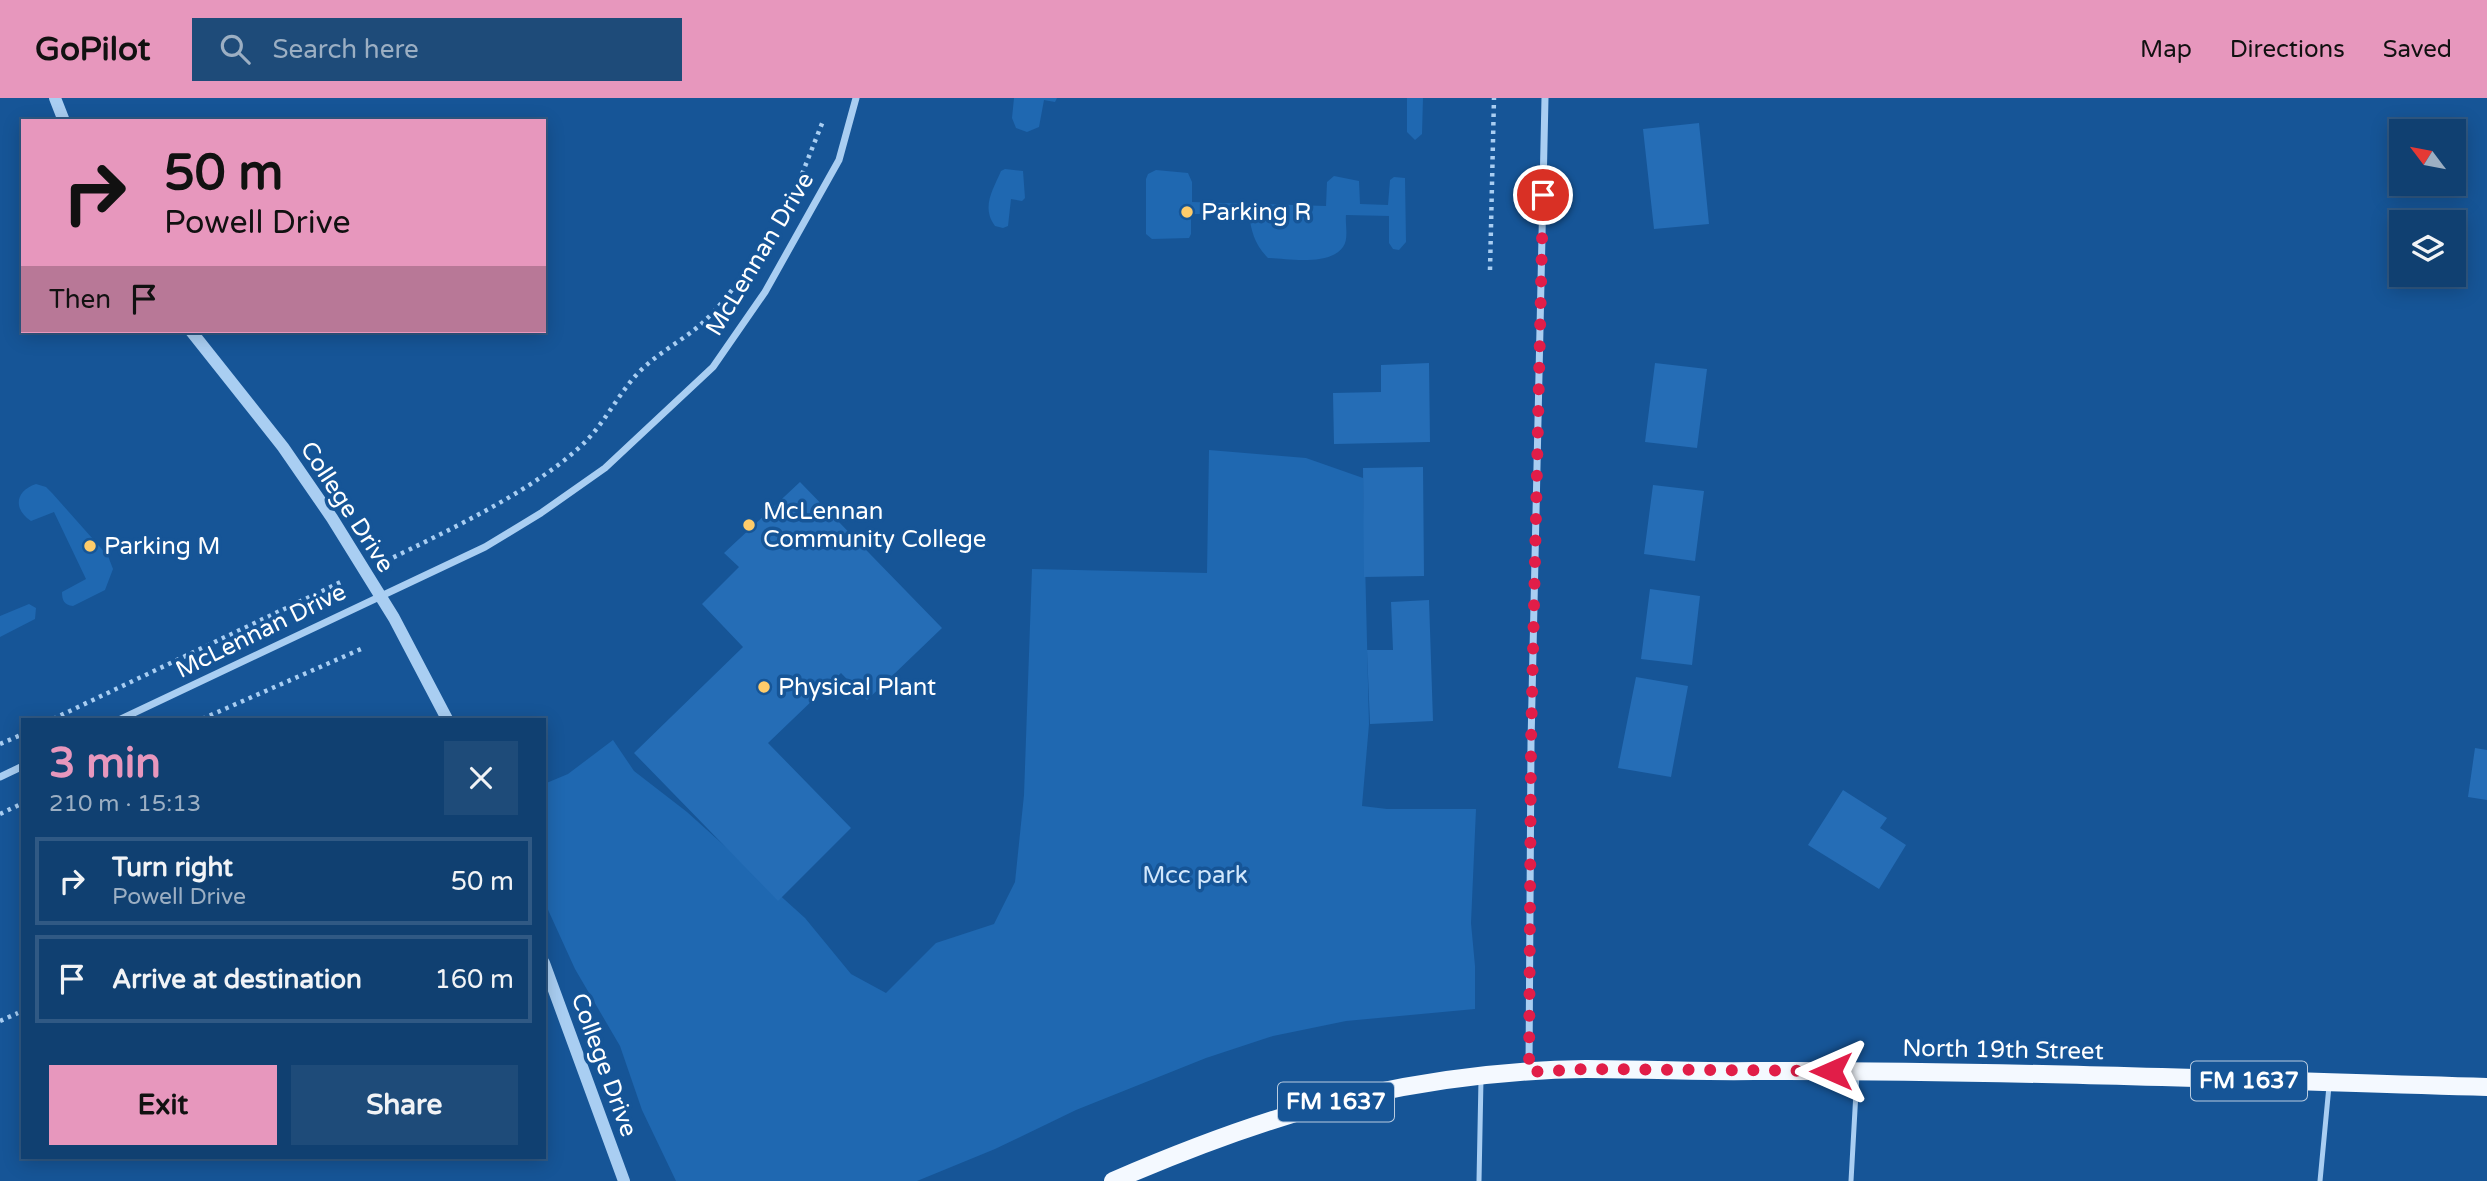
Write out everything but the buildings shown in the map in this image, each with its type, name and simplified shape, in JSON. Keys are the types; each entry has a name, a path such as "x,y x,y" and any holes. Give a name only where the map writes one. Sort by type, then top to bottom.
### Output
{"main road":[{"name":"North 19th Street","path":"1121,1180 1174,1155 1287,1115 1366,1095 1529,1072 1586,1069 1857,1071 2487,1087"}],"street":[{"path":"55,98 63,119"},
{"name":"McLennan Drive","path":"123,718 485,547 605,468 713,367 765,292 839,160 856,98"},
{"path":"1529,1072 1531,743 1545,98"},
{"name":"College Drive","path":"193,333 283,447 332,519 380,596 446,718"},
{"path":"0,777 21,767"},
{"name":"College Drive","path":"546,968 624,1181"}],"lane":[{"path":"1851,1181 1857,1071"},
{"path":"1479,1181 1481,1077"},
{"path":"2320,1181 2329,1083"}],"path":[{"path":"1490,270 1494,98"},
{"path":"797,185 824,119"},
{"path":"391,558 500,501 565,458 587,439 640,371 667,347 695,329 723,302 761,251"},
{"path":"56,718 332,587"},
{"path":"204,718 361,649"},
{"path":"0,744 21,735"},
{"path":"0,814 21,804"},
{"path":"0,1021 18,1013"}],"green space":[{"path":"1014,98 1057,98 1055,102 1044,100 1039,127 1027,132 1016,128 1012,118"},
{"path":"1407,98 1423,98 1422,134 1415,140 1407,132"},
{"path":"1156,170 1188,173 1192,182 1192,202 1326,206 1327,182 1334,176 1359,181 1360,204 1388,205 1390,180 1394,177 1405,178 1406,242 1399,250 1393,249 1389,243 1389,216 1346,215 1345,244 1337,253 1319,259 1268,258 1254,238 1249,214 1191,214 1189,238 1152,239 1146,234 1146,179 1148,174"},
{"path":"1001,171 1023,171 1025,198 1022,201 1011,199 1008,226 1003,228 995,226 989,205"},
{"name":"Mcc park","path":"1209,450 1306,458 1363,478 1369,724 1362,806 1387,809 1476,809 1471,923 1475,1009 1346,1021 1273,1036 1206,1058 1076,1110 995,1149 917,1181 676,1181 642,1110 620,1046 575,969 546,905 546,783 568,774 613,740 634,771 687,812 805,918 851,974 886,993 936,943 994,924 1015,882 1024,795 1032,569 1207,573"},
{"path":"36,484 46,487 52,493 108,556 113,569 105,590 73,606 64,602 62,592 86,579 54,512 31,521 19,506 20,496"},
{"path":"29,604 36,608 35,619 0,637 0,616"}],"place":[{"name":"Parking R","path":"1187,212"},
{"name":"McLennan Community College","path":"749,525"},
{"name":"Parking M","path":"90,546"},
{"name":"Physical Plant","path":"764,687"}],"route":[{"path":"1543,195 1531,743 1529,1072 1586,1069 1831,1071"}]}
